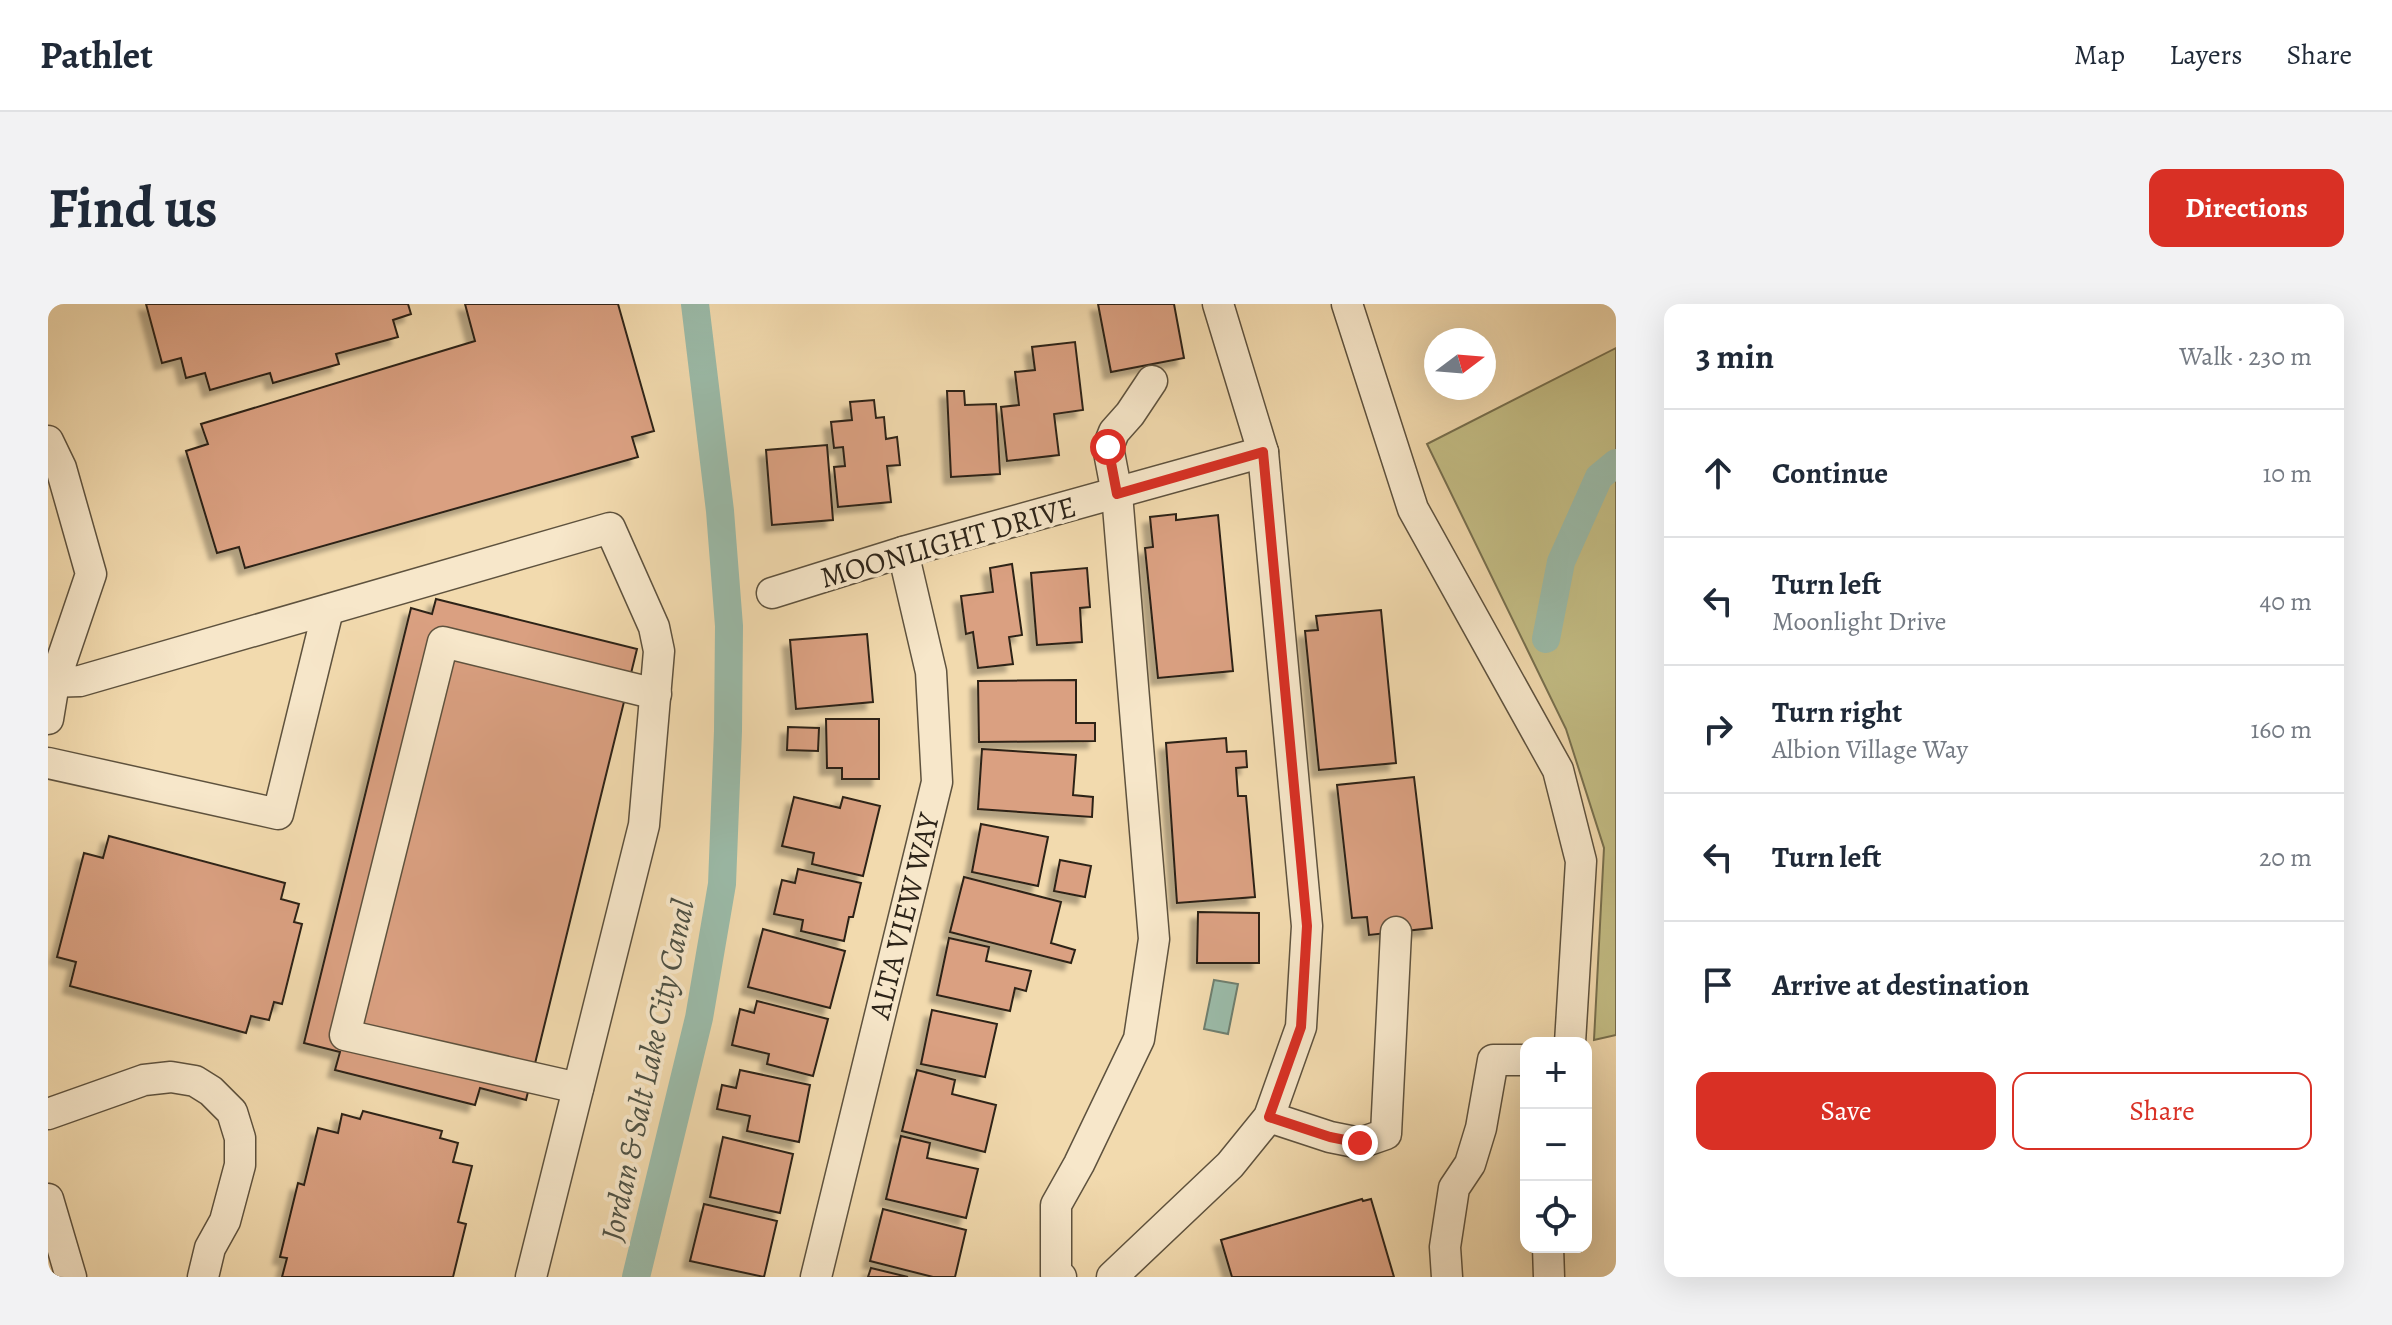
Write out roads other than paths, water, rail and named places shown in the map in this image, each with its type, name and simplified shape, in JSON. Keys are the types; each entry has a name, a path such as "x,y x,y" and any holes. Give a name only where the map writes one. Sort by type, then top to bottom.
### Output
{"street":[{"path":"1112,1277 1230,1165 1269,1117 1301,1027 1307,926 1263,452 1218,304"},
{"path":"1347,304 1413,509 1558,770 1581,861 1570,1037"},
{"path":"1061,1277 1056,1275 1056,1205 1139,1039 1154,939 1117,494 1108,447 1114,432 1152,381"},
{"path":"48,441 61,468 91,574 51,682 48,719"},
{"name":"MOONLIGHT DRIVE","path":"772,593 903,552 1263,452"},
{"path":"51,682 80,681 610,528 654,627 659,651 644,825 531,1277"},
{"name":"ALTA VIEW WAY","path":"816,1277 937,782 931,672 903,552"},
{"path":"48,763 278,814 328,610"},
{"path":"578,1088 345,1035 443,642 656,694"},
{"path":"1269,1117 1330,1137 1360,1143 1386,1134 1396,932"},
{"path":"1447,1277 1445,1247 1454,1188 1470,1164 1478,1140 1493,1060 1520,1060"},
{"path":"48,1114 144,1080 171,1077 195,1081 211,1091 232,1112 240,1138 240,1165 225,1221 210,1248 203,1277"},
{"path":"48,1199 71,1277"},
{"path":"1548,1253 1549,1277"}],"waterway":[{"name":"Jordan & Salt Lake City Canal","path":"636,1277 699,1018 722,884 729,626 720,511 695,304"},
{"path":"1546,639 1561,562 1599,477 1616,463"}]}
